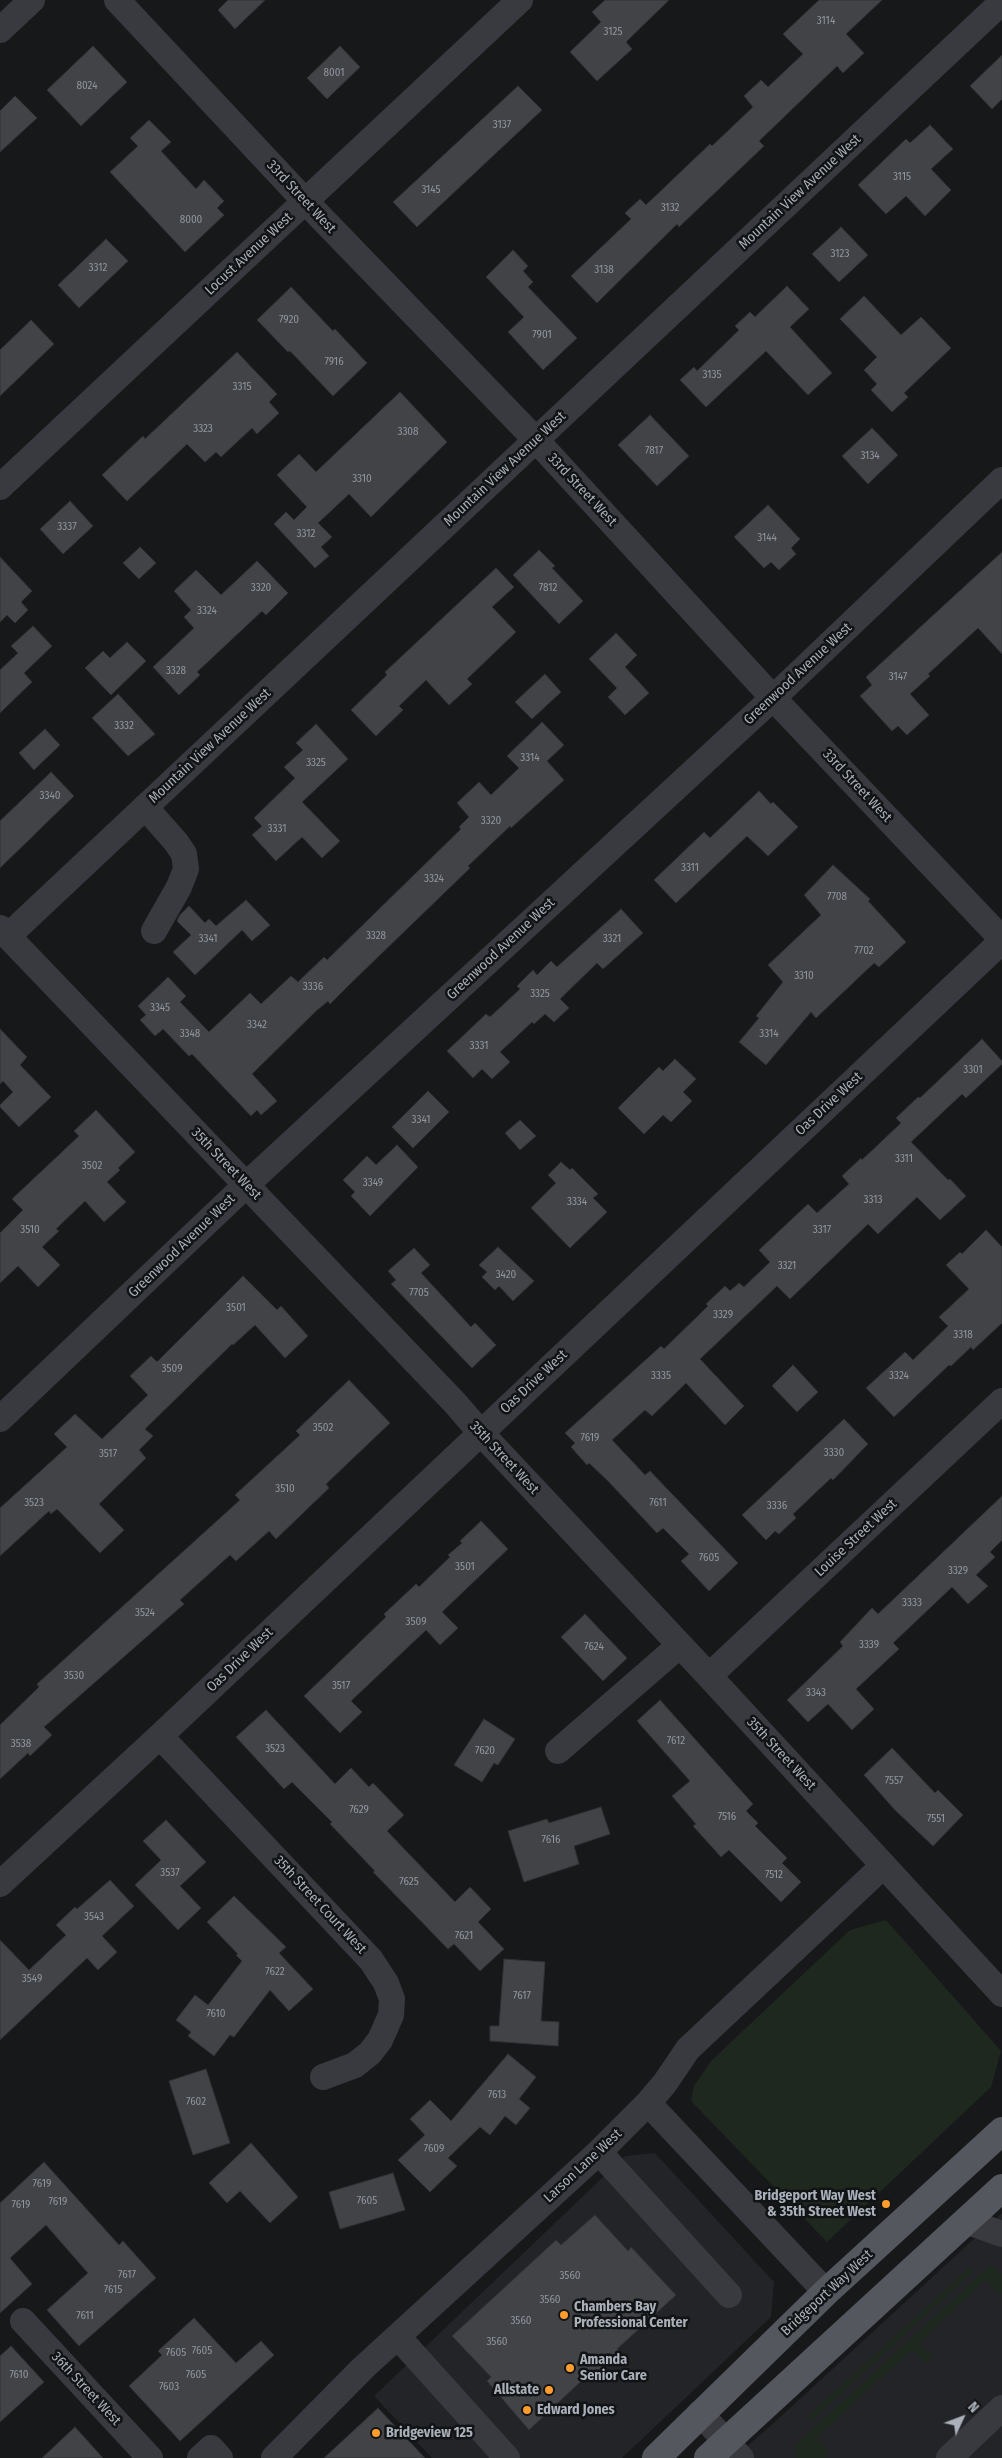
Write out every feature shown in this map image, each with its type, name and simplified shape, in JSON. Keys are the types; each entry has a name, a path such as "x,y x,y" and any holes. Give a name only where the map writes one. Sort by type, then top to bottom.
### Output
{"main road":[{"name":"Bridgeport Way West","path":"656,2458 826,2292 1002,2131"},
{"path":"725,2452 1002,2188"}],"street":[{"path":"0,30 32,0"},
{"name":"33rd Street West","path":"117,0 305,201 536,440 774,698 1002,940"},
{"name":"Locust Avenue West","path":"0,487 520,0"},
{"name":"Mountain View Avenue West","path":"4,932 145,807 1002,2"},
{"name":"Greenwood Avenue West","path":"0,1419 246,1185 774,698 1002,480"},
{"path":"145,807 176,842 184,854 186,869 179,887 154,931"},
{"name":"35th Street West","path":"4,932 455,1403 1002,1994"},
{"name":"Oas Drive West","path":"0,1884 160,1736 1002,940"},
{"name":"Louise Street West","path":"709,1676 1002,1401"},
{"path":"558,1751 680,1645"},
{"name":"35th Street Court West","path":"160,1736 371,1960 386,1983 392,1999 391,2015 380,2040 370,2053 355,2065 323,2077"},
{"name":"Larson Lane West","path":"274,2458 363,2368 599,2152 648,2103 665,2083 688,2049 883,1866"},
{"path":"648,2103 826,2292"},
{"path":"599,2152 729,2295"},
{"path":"966,2221 1002,2234"},
{"name":"36th Street West","path":"23,2321 150,2458"},
{"path":"398,2336 507,2458"},
{"path":"949,2458 1002,2408"},
{"path":"700,2413 725,2452"}],"shaded area":[{"path":"886,1920 1001,2051 991,2087 827,2242 691,2101 694,2086 711,2061 850,1930"},
{"path":"655,2153 774,2282 771,2317 622,2458 432,2458 374,2396 625,2156"},
{"path":"1002,2213 1002,2458 734,2458 777,2420"},
{"path":"991,2264 1002,2277 1002,2291 997,2293 985,2280 919,2343 932,2356 930,2360 926,2363 912,2350 817,2438 829,2452 825,2458 795,2458 796,2444"},
{"path":"969,2268 974,2271 811,2421 808,2416"}],"building":[{"path":"228,0 265,0 235,29 218,10"},
{"path":"605,0 669,0 626,42 632,49 597,81 570,52 601,22 592,12"},
{"path":"819,0 882,0 846,34 864,53 843,73 837,66 759,141 764,146 679,227 677,224 597,303 571,276 631,219 625,213 640,199 646,205 710,144 712,146 753,107 744,96 761,80 768,87 803,54 783,34"},
{"path":"93,46 127,82 81,126 47,90"},
{"path":"340,46 360,67 327,99 307,78"},
{"path":"1002,55 1002,99 992,109 970,86"},
{"path":"518,86 542,110 417,227 393,202"},
{"path":"15,96 37,118 0,152 0,111"},
{"path":"149,120 171,142 161,151 196,189 204,180 224,201 217,208 224,215 185,252 110,172 138,146 130,138"},
{"path":"930,125 953,149 931,169 951,190 925,216 906,196 886,214 858,185 906,139 910,143"},
{"path":"841,227 868,255 839,282 812,254"},
{"path":"106,239 128,261 79,308 58,285"},
{"path":"513,250 528,266 523,271 533,282 528,287 577,338 543,370 508,332 524,317 486,277"},
{"path":"787,286 809,309 790,327 832,373 808,395 766,351 706,407 680,380 694,367 697,371 739,330 735,326 750,312 755,317"},
{"path":"291,287 367,363 333,396 257,320"},
{"path":"864,296 901,335 921,317 951,348 904,393 908,397 892,412 871,390 877,384 864,370 877,357 840,319"},
{"path":"31,320 54,344 0,396 0,350"},
{"path":"237,352 277,394 269,402 279,413 257,434 252,428 221,457 216,452 205,462 187,444 127,501 102,475 143,436 145,439"},
{"path":"400,392 447,442 371,517 349,494 318,523 332,537 321,547 329,556 315,568 274,524 286,512 294,520 307,507 277,475 299,454 316,472"},
{"path":"650,415 689,456 657,486 618,445"},
{"path":"872,428 898,455 868,484 842,456"},
{"path":"70,501 93,526 63,554 40,529"},
{"path":"768,505 800,539 791,548 796,554 779,570 771,562 764,568 734,537"},
{"path":"140,547 156,563 139,579 123,563"},
{"path":"539,550 555,566 552,568 583,601 559,624 513,575"},
{"path":"1002,552 1002,654 978,628 928,674 930,676 910,694 929,715 907,735 898,726 892,731 860,696 872,685 866,677"},
{"path":"0,557 32,591 21,602 28,610 15,623 7,615 0,622"},
{"path":"257,561 288,593 266,615 262,611 197,672 200,675 179,695 153,667 194,628 184,617 191,610 174,591 196,570 221,595"},
{"path":"496,568 514,587 492,607 516,632 467,679 472,684 449,705 426,680 399,706 403,710 376,736 351,710 387,675 385,672"},
{"path":"33,626 52,646 24,673 32,682 0,713 0,670 18,653 11,646"},
{"path":"616,633 637,655 625,667 649,693 625,715 608,697 617,688 589,659"},
{"path":"127,642 146,661 111,695 85,668 103,651 110,658"},
{"path":"545,674 561,692 532,719 515,702"},
{"path":"118,694 155,734 128,756 92,718"},
{"path":"542,722 564,745 547,761 564,780 511,828 510,826 468,866 470,868 330,1004 328,1001 316,1011 252,1074 277,1101 261,1115 257,1110 251,1116 192,1054 189,1056 163,1029 155,1036 140,1020 146,1015 138,1006 168,977 186,996 180,1002 209,1032 250,993 261,1004 291,976 298,982 324,957 327,960 461,829 459,827 469,817 457,803 479,782 491,795 519,768 507,756"},
{"path":"316,724 348,759 302,802 340,841 322,858 302,837 276,861 252,835 262,826 254,818 295,778 284,767 303,750 296,743"},
{"path":"45,729 60,745 34,770 19,753"},
{"path":"51,772 74,796 0,868 0,821"},
{"path":"759,791 798,827 768,856 747,836 676,903 654,880 704,832 710,838"},
{"path":"833,865 870,899 868,901 906,942 879,967 874,963 816,1018 811,1012 766,1065 739,1042 759,1018 756,1016 783,982 768,965 821,915 804,895"},
{"path":"246,900 270,925 252,941 242,930 195,975 173,952 191,935 177,921 180,915 189,906 205,923 209,919 216,926"},
{"path":"621,909 643,933 603,969 597,963 560,999 569,1008 554,1022 545,1014 534,1024 532,1022 500,1052 510,1062 492,1079 482,1069 473,1078 447,1051 486,1014 490,1017 520,989 517,986 533,970 537,975 551,961 557,967"},
{"path":"0,1029 27,1057 20,1065 51,1097 19,1127 0,1107 13,1092 3,1081 0,1084"},
{"path":"982,1039 1002,1061 1002,1064 966,1098 962,1094 911,1142 966,1196 940,1220 917,1197 878,1234 868,1224 790,1299 777,1286 700,1359 744,1406 725,1425 686,1383 652,1416 645,1410 612,1440 645,1475 650,1471 738,1563 709,1591 681,1561 689,1554 663,1528 657,1533 607,1480 589,1463 587,1465 571,1447 575,1443 565,1433 661,1346 664,1349 708,1306 706,1304 725,1286 730,1291 739,1283 744,1287 770,1262 759,1250 808,1204 817,1213 849,1184 842,1176 901,1123 896,1118 918,1097 920,1098"},
{"path":"675,1059 696,1079 683,1092 692,1101 671,1122 663,1115 644,1134 618,1108 659,1067 663,1071"},
{"path":"428,1091 449,1112 413,1148 392,1127"},
{"path":"96,1110 135,1152 118,1168 120,1170 107,1182 126,1202 104,1222 85,1201 56,1229 59,1231 42,1247 60,1265 38,1287 18,1266 0,1283 0,1233 23,1210 12,1199 79,1136 74,1131"},
{"path":"520,1120 536,1136 520,1150 505,1133"},
{"path":"397,1145 418,1167 370,1216 351,1196 355,1192 343,1180 367,1156 376,1165"},
{"path":"561,1162 570,1170 572,1168 598,1194 593,1198 607,1212 570,1248 531,1208 556,1183 548,1175"},
{"path":"986,1230 1002,1247 1002,1323 973,1350 971,1347 951,1366 949,1365 894,1417 866,1388 905,1352 913,1360 948,1326 939,1317 969,1289 946,1265 960,1252 962,1254"},
{"path":"498,1247 534,1281 513,1301 499,1286 495,1290 482,1277 487,1272 479,1265"},
{"path":"414,1248 430,1265 421,1273 471,1327 475,1323 496,1345 472,1368 391,1284 396,1280 388,1271"},
{"path":"243,1276 277,1310 281,1306 308,1336 285,1358 255,1325 232,1344 145,1429 153,1436 139,1450 146,1458 99,1504 124,1530 100,1553 57,1509 51,1514 49,1511 0,1556 0,1508 67,1447 54,1434 75,1414 102,1439 148,1395 130,1376 151,1356 157,1362"},
{"path":"793,1365 818,1392 797,1412 772,1386"},
{"path":"349,1380 390,1423 326,1484 329,1488 276,1539 269,1531 236,1561 230,1555 180,1600 184,1604 44,1727 52,1735 30,1756 28,1753 0,1779 0,1725 39,1687 37,1684 240,1500 235,1495 300,1435 296,1431"},
{"path":"844,1419 868,1444 833,1480 831,1478 793,1514 796,1518 779,1534 775,1531 766,1540 742,1515"},
{"path":"1002,1496 1002,1540 990,1552 995,1557 976,1575 988,1586 968,1604 952,1587 893,1643 899,1649 856,1689 874,1709 852,1730 828,1704 808,1722 787,1700 843,1646 840,1642 872,1608 878,1614"},
{"path":"481,1521 508,1549 442,1612 458,1628 440,1645 426,1630 351,1701 362,1712 340,1733 304,1696 386,1617 384,1614 416,1584 419,1587 450,1557 448,1555 462,1543 460,1541"},
{"path":"585,1614 627,1658 603,1681 561,1637"},
{"path":"660,1700 753,1804 746,1811 758,1823 755,1826 787,1858 782,1863 801,1882 781,1902 729,1850 721,1857 693,1826 696,1824 672,1796 690,1781 637,1721"},
{"path":"266,1710 335,1784 351,1768 369,1787 373,1783 404,1815 387,1831 455,1902 470,1887 491,1909 478,1922 504,1949 480,1971 454,1944 448,1949 373,1872 375,1871 330,1824 332,1822 292,1782 284,1789 236,1737"},
{"path":"484,1719 515,1739 498,1765 494,1763 482,1782 454,1765"},
{"path":"892,1748 935,1793 938,1790 963,1815 933,1846 895,1810 864,1775"},
{"path":"601,1807 610,1834 574,1846 579,1864 524,1882 508,1831 547,1819 549,1823"},
{"path":"166,1820 206,1862 180,1886 201,1908 178,1930 135,1885 161,1860 143,1841"},
{"path":"110,1880 134,1906 102,1936 117,1952 98,1970 87,1958 0,2040 0,1940 29,1970 66,1935 56,1925 75,1907 77,1909"},
{"path":"234,1896 286,1947 279,1953 313,1989 289,2011 270,1990 234,2037 230,2035 214,2056 188,2036 191,2032 176,2020 195,1995 208,2005 242,1961 236,1955 238,1954 207,1922"},
{"path":"504,1959 545,1962 541,2021 559,2022 558,2046 490,2041 490,2026 499,2026"},
{"path":"508,2054 536,2077 519,2099 530,2108 516,2125 505,2116 490,2135 480,2127 448,2158 457,2166 430,2192 398,2160 425,2135 410,2119 430,2100 451,2121"},
{"path":"206,2069 230,2143 193,2155 169,2081"},
{"path":"251,2143 298,2197 270,2223 240,2191 227,2203 209,2183"},
{"path":"44,2162 119,2245 123,2241 156,2278 79,2346 47,2310 88,2273 46,2225 10,2258 32,2284 0,2313 0,2203"},
{"path":"393,2173 405,2210 340,2229 329,2192"},
{"name":"Chambers Bay Professional Center","path":"595,2215 628,2251 631,2247 676,2295 617,2349 619,2351 595,2374 592,2371 529,2430 487,2381 491,2377 452,2336 556,2240 561,2245"},
{"path":"194,2318 236,2363 261,2341 274,2355 180,2441 129,2386 162,2355 158,2351"},
{"path":"11,2346 44,2382 0,2422 0,2356"},
{"name":"Bridgeview 125","path":"378,2408 425,2458 324,2458"},
{"path":"75,2427 103,2458 42,2458"}],"place":[{"name":"Bridgeport Way West & 35th Street West","path":"886,2204"},
{"name":"Chambers Bay Professional Center","path":"564,2315"},
{"name":"Amanda Senior Care","path":"570,2368"},
{"name":"Allstate","path":"549,2390"},
{"name":"Edward Jones","path":"527,2410"},
{"name":"Bridgeview 125","path":"376,2433"}]}
